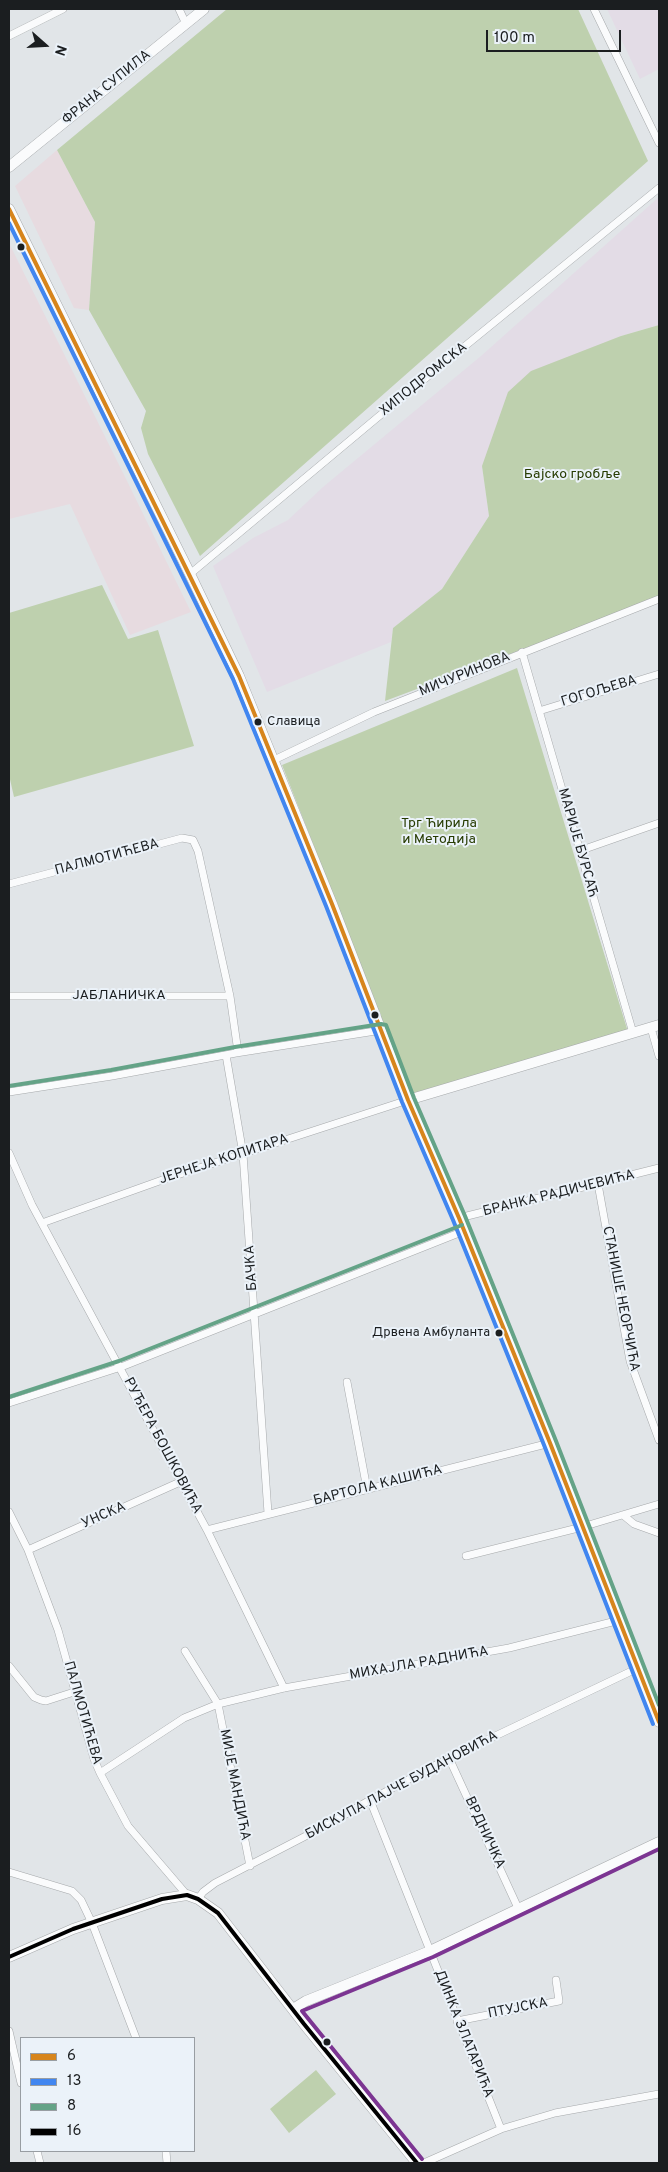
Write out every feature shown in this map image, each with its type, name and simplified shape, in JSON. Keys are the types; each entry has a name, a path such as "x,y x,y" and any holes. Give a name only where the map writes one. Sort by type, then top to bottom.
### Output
{"main road":[{"name":"ФРАНА СУПИЛА","path":"9,167 204,9"},
{"path":"9,209 233,662 382,1030 408,1100 459,1218 550,1443 659,1722"},
{"path":"408,1100 655,1026"},
{"path":"293,2008 306,2001 430,1952 518,1908 659,1842"},
{"path":"9,1957 92,1922 162,1899 187,1895 198,1899 218,1913 416,2163"}],"street":[{"path":"9,36 63,9"},
{"path":"179,9 186,24"},
{"path":"594,9 659,143"},
{"name":"ХИПОДРОМСКА","path":"190,574 378,417 659,188"},
{"name":"МИЧУРИНОВА","path":"274,760 374,712 659,598"},
{"name":"МАРИЈЕ БУРСАЋ","path":"522,652 633,1033"},
{"name":"ГОГОЉЕВА","path":"538,711 659,674"},
{"path":"580,851 659,823"},
{"name":"ПАЛМОТИЋЕВА","path":"9,884 182,838 193,840 198,851 230,996"},
{"name":"ЈАБЛАНИЧКА","path":"9,996 230,996"},
{"path":"230,996 238,1052"},
{"path":"655,1026 659,1056"},
{"path":"9,1092 112,1076 238,1052 382,1030"},
{"name":"БАЧКА","path":"226,1054 243,1154 268,1513"},
{"name":"ЈЕРНЕЈА КОПИТАРА","path":"42,1223 101,1200 408,1100"},
{"name":"РУЂЕРА БОШКОВИЋА","path":"9,1154 42,1223 207,1530 284,1688"},
{"name":"БРАНКА РАДИЧЕВИЋА","path":"459,1218 659,1168"},
{"name":"СТАНИШЕ НЕОРЧИЋА","path":"598,1184 630,1361 659,1440"},
{"path":"9,1403 121,1367 464,1232"},
{"path":"347,1382 367,1489"},
{"name":"БАРТОЛА КАШИЋА","path":"207,1530 550,1443"},
{"name":"УНСКА","path":"28,1550 180,1482"},
{"path":"466,1556 582,1527 659,1504"},
{"name":"ПАЛМОТИЋЕВА","path":"9,1512 28,1550 58,1630 74,1692 94,1760 100,1773 128,1826 187,1895"},
{"path":"623,1515 634,1524 659,1533"},
{"name":"МИХАЈЛА РАДНИЋА","path":"100,1773 184,1718 218,1704 284,1688 509,1648 620,1620"},
{"path":"185,1651 218,1704"},
{"path":"9,1666 34,1697 41,1700 46,1701 74,1692"},
{"name":"БИСКУПА ЛАЈЧЕ БУДАНОВИЋА","path":"198,1899 203,1892 215,1883 325,1826 449,1758 638,1668"},
{"name":"МИЈЕ МАНДИЋА","path":"218,1704 250,1866"},
{"name":"ВРДНИЧКА","path":"449,1758 518,1908"},
{"name":"ДИНКА ЗЛАТАРИЋА","path":"370,1800 501,2128"},
{"path":"9,1872 72,1891 82,1900 136,2037"},
{"name":"ПТУЈСКА","path":"457,2021 559,2001 556,1980"},
{"path":"9,2031 20,2079"},
{"path":"424,2163 501,2128 555,2113 659,2094"}],"shaded area":[{"path":"607,9 659,9 659,69 640,79"},
{"path":"57,150 95,222 89,310 74,308 15,186"},
{"path":"659,197 659,325 621,336 482,466 489,516 442,589 393,628 391,642 267,692 213,566 253,538 288,520 323,487 481,356"},
{"path":"9,243 191,612 130,635 70,504 9,519"}],"green space":[{"path":"227,9 578,9 648,161 200,556 148,454 141,428 146,411 89,310 95,222 57,150"},
{"name":"Бајско гробље","path":"659,325 659,598 385,701 393,628 442,589 489,516 482,466 508,392 531,371 621,336"},
{"path":"102,585 128,639 158,630 194,746 14,797 9,775 9,613"},
{"name":"Трг Ћирила и Методија","path":"517,668 628,1032 412,1095 282,765"},
{"path":"316,2070 336,2094 289,2133 270,2109"}],"transit line":[{"name":"6","path":"9,209 239,676 332,904 408,1100 459,1218 550,1443 659,1722"},
{"name":"13","path":"9,223 233,679 326,906 402,1102 453,1220 544,1445 653,1724"},
{"name":"8","path":"9,1086 111,1070 235,1047 381,1024 386,1025 414,1098 465,1216 556,1441 659,1705"},
{"name":"8","path":"9,1397 119,1361 462,1225"},
{"path":"422,2159 302,2011 433,1957 659,1849"},
{"name":"16","path":"9,1957 73,1929 162,1899 187,1895 198,1899 218,1913 304,2024 417,2163"}],"place":[{"name":"Славица","path":"258,722"},
{"name":"Дрвена Амбуланта","path":"499,1333"}]}
